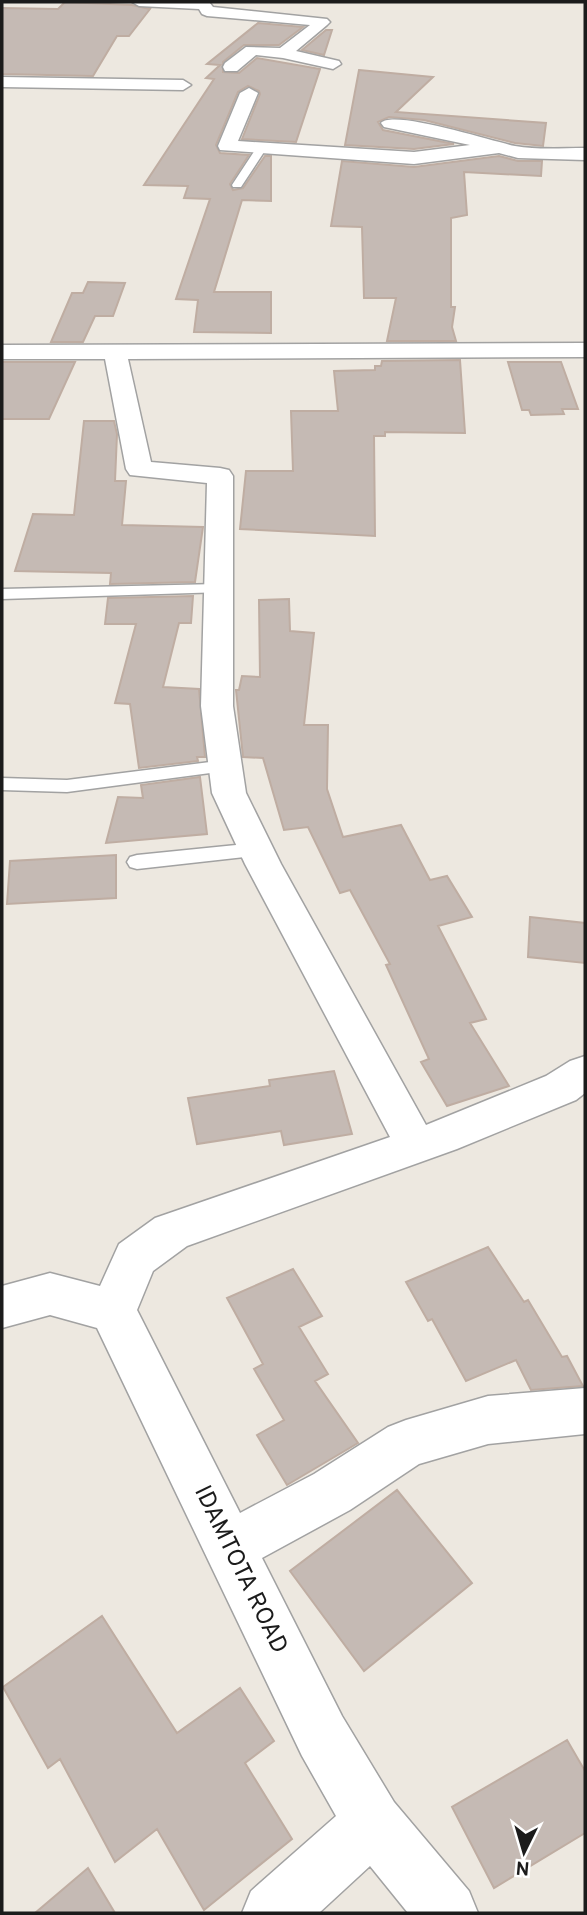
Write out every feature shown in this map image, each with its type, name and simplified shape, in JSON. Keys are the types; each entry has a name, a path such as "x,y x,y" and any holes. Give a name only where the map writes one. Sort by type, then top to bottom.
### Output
{"street":[{"path":"139,2 204,5 207,11 322,22 309,36 283,52"},
{"path":"279,17 296,2"},
{"path":"231,67 253,50 283,52 333,64"},
{"path":"2,82 183,85"},
{"path":"249,93 228,146 414,158 502,147"},
{"path":"390,123 418,127 518,152 585,154"},
{"path":"2,352 585,350"},
{"path":"115,351 139,469 220,476 217,706 229,793 256,850 416,1146"},
{"path":"2,1307 50,1294 113,1311 135,1258 171,1231 416,1146 561,1087 585,1072"},
{"name":"IDAMTOTA ROAD","path":"113,1311 322,1736 373,1823 447,1913"},
{"path":"229,1547 332,1492 406,1444 488,1420 585,1411"},
{"path":"273,1913 373,1823"}],"lane":[{"path":"237,185 261,149"},
{"path":"2,594 218,589"},
{"path":"2,785 67,786 226,766"},
{"path":"137,862 256,850"}],"building":[{"path":"65,2 132,5 150,9 129,36 117,36 93,76 2,74 2,8 58,9"},
{"path":"258,23 303,27 279,45 244,45 223,62 223,72 239,73 257,58 320,69 296,142 242,139 260,94 248,86 238,92 216,145 220,153 249,155 230,184 233,190 243,188 265,156 271,156 271,201 242,200 214,292 271,292 271,333 194,332 198,300 176,299 210,199 184,198 188,186 144,185 214,79 206,78 220,65 207,64"},
{"path":"326,30 332,30 324,55 302,50"},
{"path":"359,70 433,77 396,112 546,123 543,146 515,143 424,120 389,117 378,122 383,130 454,144 414,149 345,145"},
{"path":"499,156 518,161 542,161 541,176 464,172 467,215 451,218 451,307 455,307 452,327 456,341 387,341 396,298 364,298 362,227 331,226 342,161 414,167"},
{"path":"88,282 125,283 113,316 95,316 83,342 51,342 72,293 83,293"},
{"path":"460,360 465,433 385,432 385,436 374,436 375,536 240,529 246,471 293,471 291,411 338,411 334,371 375,370 375,366 381,366 382,361"},
{"path":"2,362 75,362 49,419 2,419"},
{"path":"508,362 561,362 578,409 562,409 564,414 531,415 529,410 522,410"},
{"path":"84,421 114,421 117,434 115,481 126,481 122,525 203,527 195,582 110,584 111,573 15,571 33,514 74,515"},
{"path":"193,596 191,623 179,623 163,687 199,689 205,757 197,757 198,761 139,768 130,704 115,703 136,624 105,624 108,598"},
{"path":"289,599 290,631 314,633 304,725 328,725 327,789 343,837 401,825 430,880 447,876 472,917 438,926 486,1019 470,1023 509,1086 447,1106 421,1062 429,1059 386,965 390,964 350,890 340,893 308,827 284,830 263,758 243,757 236,690 239,690 242,676 260,677 259,600"},
{"path":"200,777 207,834 106,843 118,797 143,798 141,785"},
{"path":"116,855 116,898 7,904 10,861"},
{"path":"530,917 585,923 585,963 528,957"},
{"path":"334,1071 352,1134 284,1145 281,1131 197,1144 188,1098 270,1086 269,1080"},
{"path":"488,1247 524,1302 528,1300 562,1357 567,1356 583,1386 531,1390 516,1360 466,1381 432,1319 428,1321 406,1282"},
{"path":"293,1269 322,1316 299,1327 328,1374 315,1381 358,1443 287,1485 257,1435 284,1420 254,1369 263,1364 227,1298"},
{"path":"397,1490 472,1583 364,1671 290,1571"},
{"path":"102,1616 177,1733 240,1688 274,1741 245,1763 292,1839 204,1910 157,1829 115,1862 60,1759 48,1768 3,1687"},
{"path":"567,1740 585,1771 585,1833 494,1888 452,1807"},
{"path":"88,1868 115,1913 35,1913"}]}
